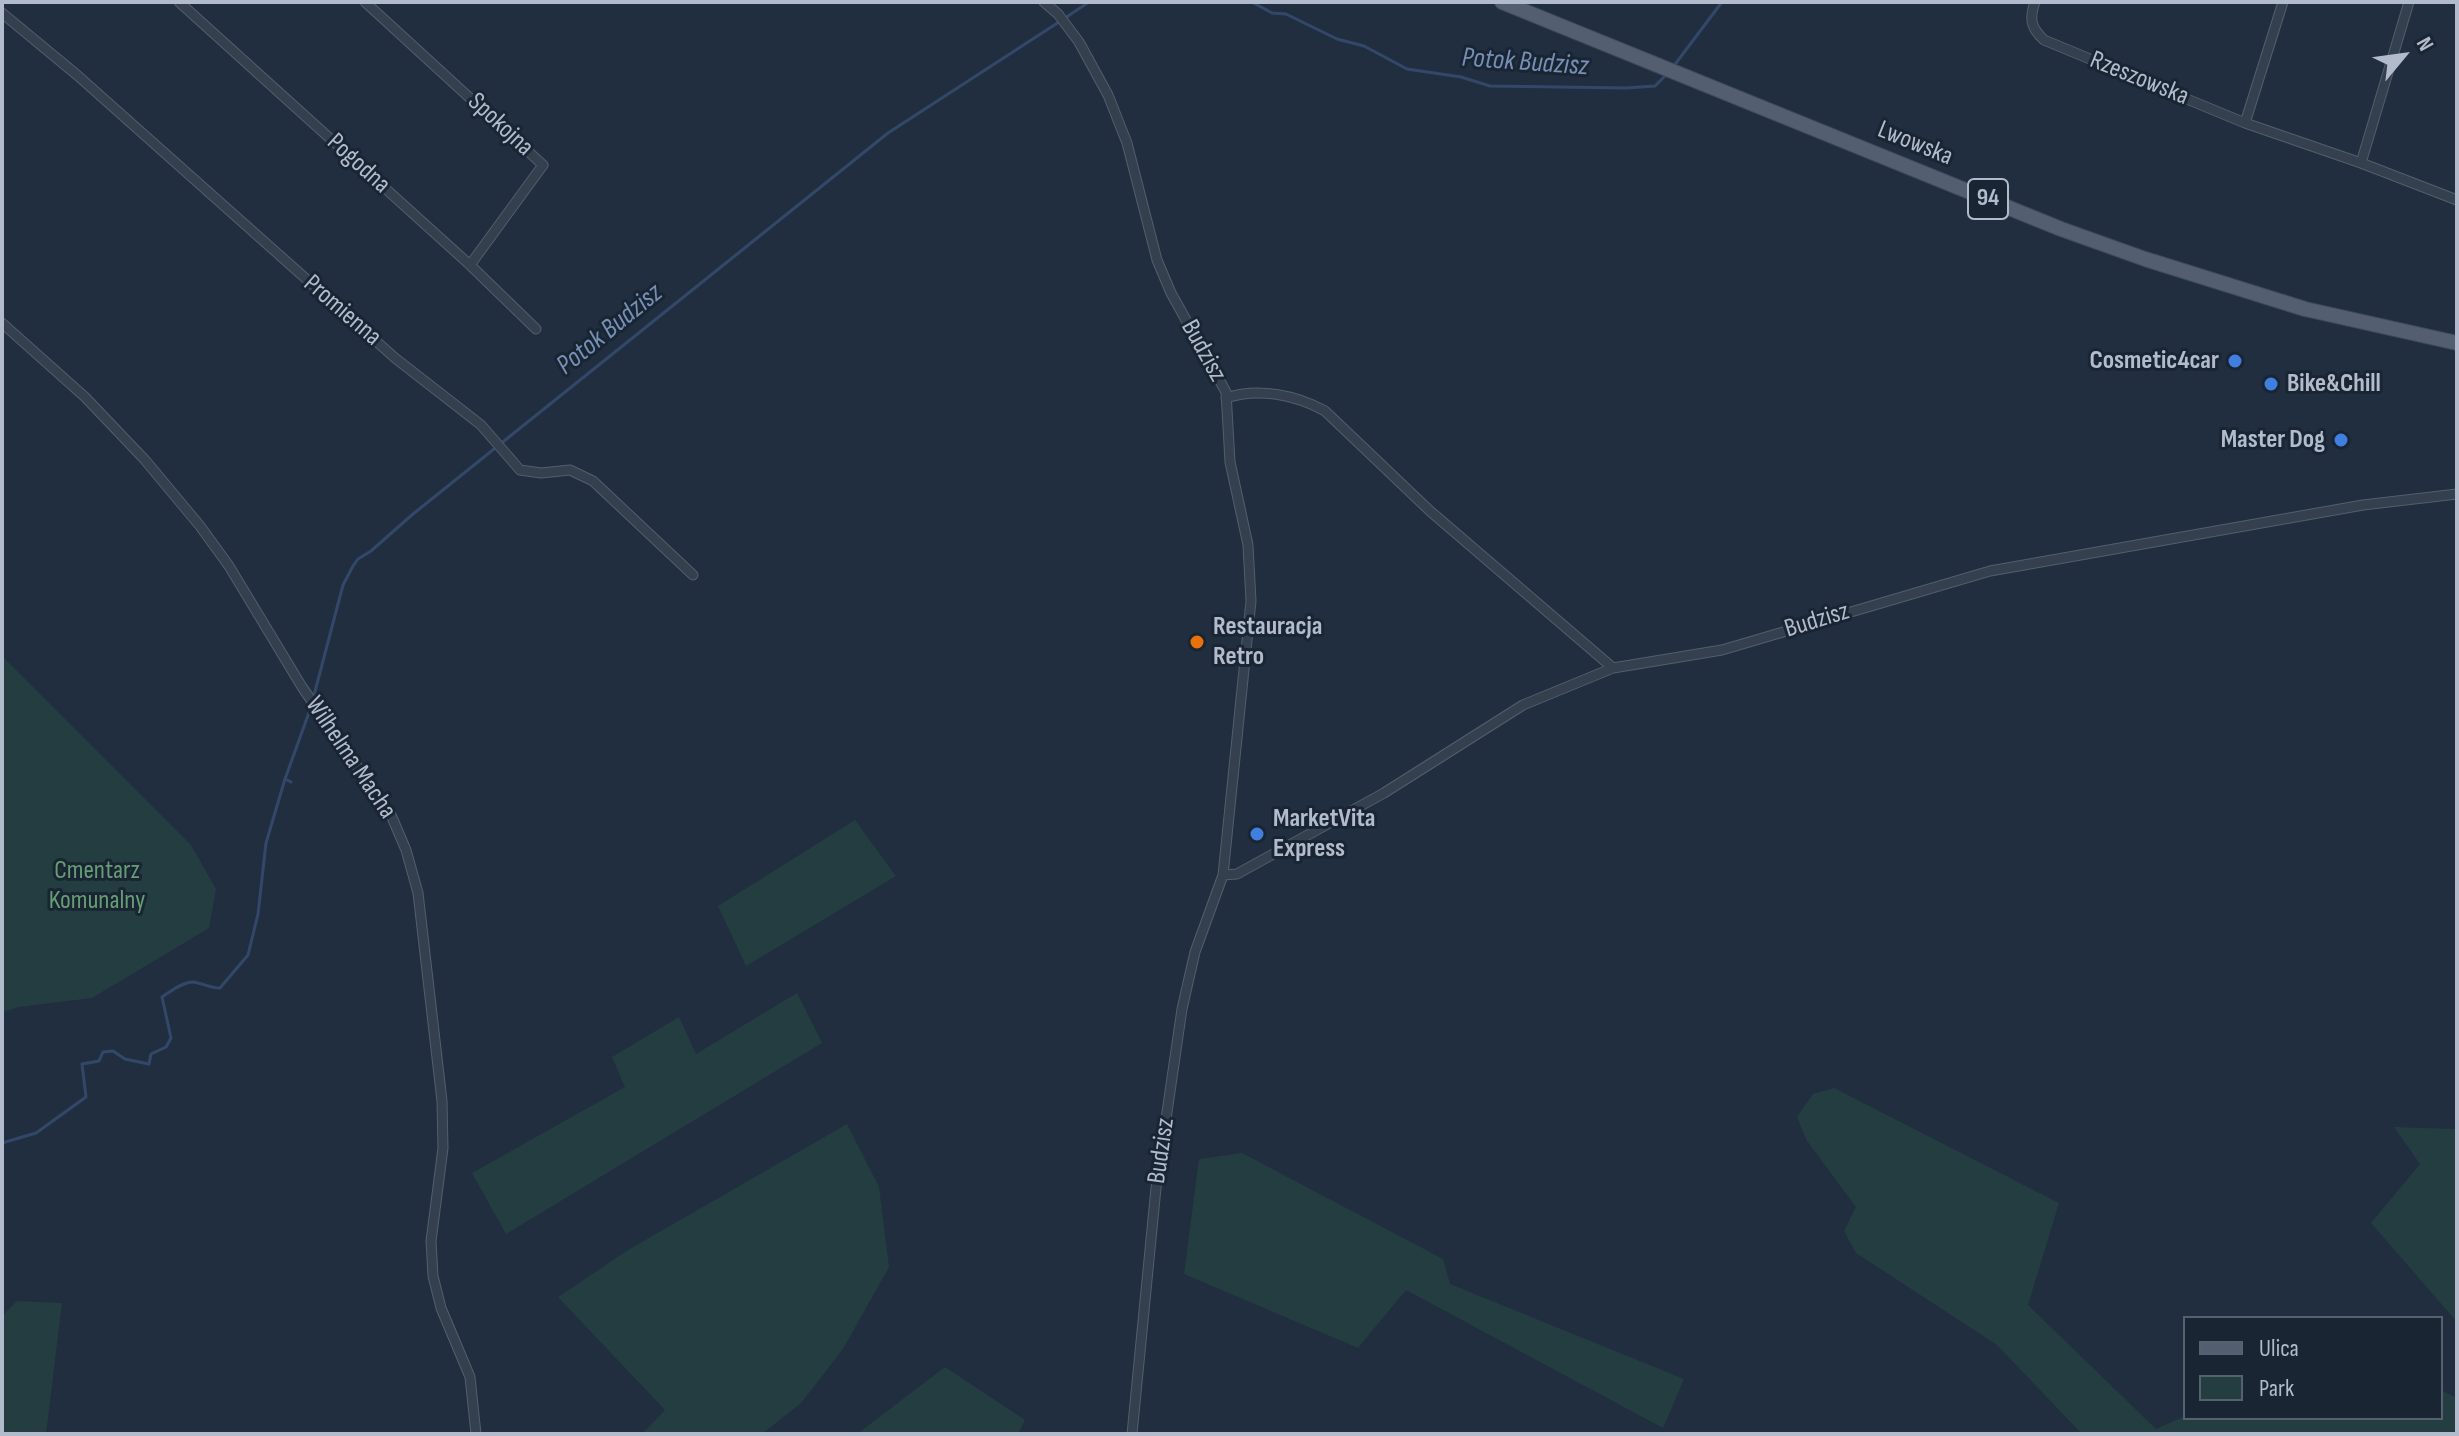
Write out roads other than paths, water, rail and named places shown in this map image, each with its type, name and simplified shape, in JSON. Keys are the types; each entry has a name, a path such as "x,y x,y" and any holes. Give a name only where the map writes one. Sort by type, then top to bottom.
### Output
{"main road":[{"name":"Lwowska","path":"1502,2 2061,229 2145,259 2305,309 2457,343"}],"street":[{"name":"Pogodna","path":"179,2 470,265 536,329"},
{"name":"Spokojna","path":"365,2 543,165 470,265"},
{"name":"Budzisz","path":"1044,2 1065,23 1091,63 1115,110 1127,143 1157,260 1190,328 1219,377 1226,398 1230,462 1248,545 1251,591 1223,875 1195,952 1182,1009 1156,1188 1132,1434"},
{"name":"Rzeszowska","path":"2035,2 2031,16 2036,33 2044,40 2245,123 2457,200"},
{"path":"2245,123 2283,2"},
{"path":"2361,163 2409,2"},
{"name":"Promienna","path":"2,13 77,75 386,350 481,425 520,470 541,473 570,470 593,481 693,575"},
{"name":"Wilhelma Macha","path":"2,323 85,397 171,490 229,566 313,701 385,803 406,850 418,893 444,1125 432,1224 433,1276 441,1308 470,1377 476,1434"},
{"path":"1226,398 1246,393 1268,394 1306,402 1325,411 1430,511 1613,668"},
{"name":"Budzisz","path":"1223,875 1237,874 1336,821 1523,705 1613,668 1722,650 1990,571 2363,505 2457,494"}],"waterway":[{"name":"Potok Budzisz","path":"1065,18 1089,2"},
{"name":"Potok Budzisz","path":"1252,2 1272,13 1286,14 1337,39 1364,46 1407,69 1461,77 1490,86 1655,86 1668,73"},
{"name":"Potok Budzisz","path":"1673,67 1722,2"},
{"name":"Potok Budzisz","path":"313,699 343,585 358,559 888,133 1059,22"},
{"name":"Potok Budzisz","path":"291,782 285,779 311,707"},
{"path":"2,1143 36,1133 86,1097 82,1064 99,1061 103,1052 113,1051 125,1059 149,1064 151,1054 166,1047 171,1038 162,997 189,982 220,988 248,955 258,914 266,843 285,779"}],"place":[{"name":"Cosmetic4car","path":"2235,361"},
{"name":"Bike&Chill","path":"2271,384"},
{"name":"Master Dog","path":"2341,440"},
{"name":"Restauracja Retro","path":"1197,642"},
{"name":"MarketVita Express","path":"1257,834"}],"park label":[{"name":"Cmentarz Komunalny","path":"97,886"}]}
